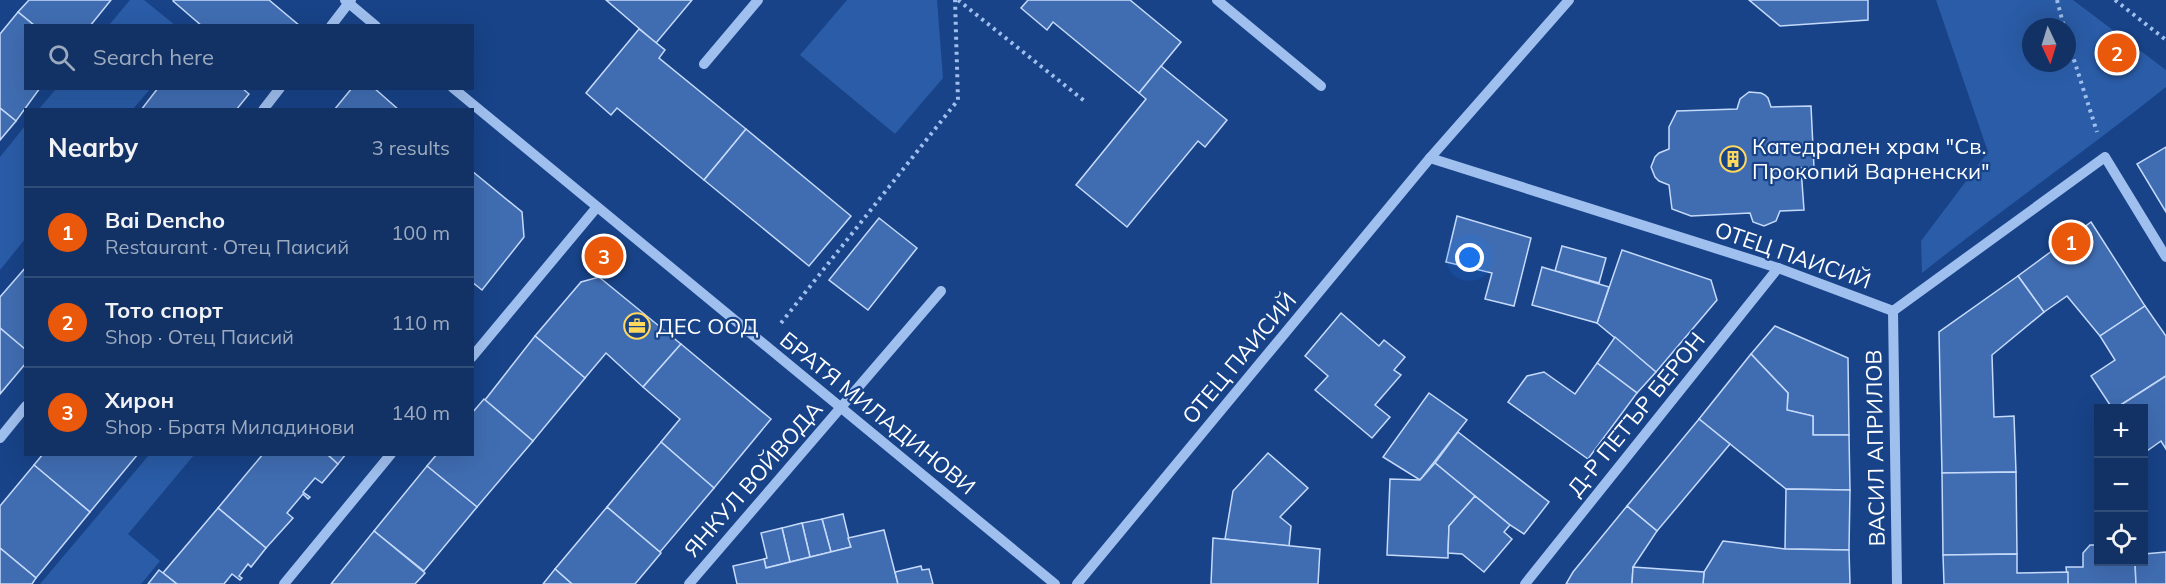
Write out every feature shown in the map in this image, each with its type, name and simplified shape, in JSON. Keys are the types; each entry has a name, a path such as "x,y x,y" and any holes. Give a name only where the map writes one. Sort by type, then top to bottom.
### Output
{"street":[{"path":"704,64 758,0"},
{"path":"1217,0 1321,86"},
{"name":"ОТЕЦ ПАИСИЙ","path":"1077,584 1430,158 1569,0"},
{"path":"332,24 349,1 374,24"},
{"path":"265,108 278,90"},
{"name":"БРАТЯ МИЛАДИНОВИ","path":"455,90 1056,584"},
{"path":"2105,157 2166,257"},
{"name":"ОТЕЦ ПАИСИЙ","path":"1430,158 1778,268 1893,311 2105,157"},
{"path":"474,355 597,207"},
{"name":"Д-Р ПЕТЪР БЕРОН","path":"1525,584 1778,268"},
{"name":"ЯНКУЛ ВОЙВОДА","path":"689,584 941,291"},
{"name":"ВАСИЛ АПРИЛОВ","path":"1893,311 1897,584"},
{"path":"0,438 24,408"},
{"path":"284,584 389,456"}],"path":[{"path":"956,0 1087,103"},
{"path":"764,345 958,100 956,0"},
{"path":"2057,0 2062,18"},
{"path":"2115,0 2166,40"},
{"path":"2076,66 2105,157"}],"shaded area":[{"path":"130,0 144,0 174,24 110,24"},
{"path":"847,0 937,0 943,78 895,134 800,55"},
{"path":"1936,0 2073,0 2166,70 2166,87 1922,273 1921,241 1988,152"},
{"path":"55,90 149,90 134,108 40,108"},
{"path":"24,127 24,240 0,270 0,157"},
{"path":"148,456 193,456 128,534 160,561 141,584 40,584"}],"building":[{"path":"29,0 111,0 92,24 33,24 18,12"},
{"path":"269,0 298,24 200,24 173,1"},
{"path":"606,0 692,0 656,43"},
{"path":"1028,0 1130,0 1181,42 1139,93 1053,22 1047,30 1021,8"},
{"path":"1749,0 1868,0 1868,20 1780,26"},
{"path":"18,12 33,24 24,24 24,90 39,90 16,121 0,108 0,34"},
{"path":"639,29 665,50 659,58 746,129 704,180 617,108 611,115 586,93"},
{"path":"1161,66 1227,120 1205,147 1198,141 1127,227 1076,185 1146,99 1139,93"},
{"path":"156,90 244,90 249,94 238,108 143,108"},
{"path":"350,90 376,90 397,108 336,108"},
{"name":"Катедрален храм \"Св. Прокопий Варненски\"","path":"1749,92 1765,95 1771,107 1811,106 1814,168 1801,168 1804,210 1780,211 1776,221 1764,226 1753,222 1750,213 1691,216 1672,209 1669,185 1655,177 1651,167 1659,153 1669,149 1669,127 1677,111 1737,109 1740,99"},
{"path":"0,108 16,121 0,140"},
{"path":"746,129 851,216 809,266 704,180"},
{"path":"2166,147 2166,212 2137,164"},
{"path":"474,173 522,212 524,237 482,290 474,284"},
{"path":"1457,216 1531,238 1514,306 1485,299 1492,273 1446,262"},
{"path":"879,218 917,248 868,310 829,280"},
{"path":"2091,222 2145,306 2100,336 2067,296 2044,312 2018,276"},
{"path":"1562,246 1606,258 1599,283 1555,271"},
{"path":"1622,250 1711,280 1717,300 1656,372 1597,323"},
{"path":"1542,267 1609,287 1597,323 1532,305"},
{"path":"24,269 24,348 0,328 0,297"},
{"path":"2018,276 2044,312 1992,355 1994,417 2014,416 2016,472 1942,473 1939,332"},
{"path":"599,277 681,344 643,387 606,353 585,378 535,336 581,282"},
{"path":"2145,306 2166,336 2166,376 2122,404 2109,404 2091,376 2115,360 2100,336"},
{"path":"1341,313 1379,346 1384,340 1405,357 1394,370 1401,375 1375,405 1390,417 1372,438 1315,390 1328,376 1305,356"},
{"path":"1775,326 1848,358 1849,435 1813,435 1813,416 1787,410 1788,393 1751,354"},
{"path":"0,328 24,348 24,365 0,394"},
{"path":"535,336 585,378 533,441 485,400"},
{"path":"1615,337 1656,372 1637,393 1597,363"},
{"path":"681,344 771,419 714,488 661,442 680,419 643,387"},
{"path":"1751,354 1788,393 1787,410 1813,416 1813,435 1849,435 1850,490 1786,489 1699,419"},
{"path":"1597,363 1637,393 1588,459 1508,402 1527,376 1544,372 1575,394"},
{"path":"2166,376 2166,449 2161,441 2148,450 2148,404 2122,404"},
{"path":"1429,393 1467,420 1420,480 1383,457"},
{"path":"484,399 533,441 477,507 427,466 435,456 474,456 474,411"},
{"path":"1699,419 1730,444 1657,531 1627,506"},
{"path":"1458,432 1549,502 1524,534 1435,463"},
{"path":"661,442 714,488 660,552 607,507"},
{"path":"1268,453 1308,488 1280,517 1291,526 1289,546 1225,539 1233,491"},
{"path":"41,456 136,456 90,512 34,465"},
{"path":"261,456 329,456 338,464 322,483 315,478 303,492 310,497 308,499 303,494 287,513 293,518 266,548 218,508"},
{"path":"329,456 344,456 338,464"},
{"path":"1435,463 1475,496 1449,526 1448,558 1387,555 1390,479 1420,480"},
{"path":"34,465 90,512 36,578 0,548 0,506"},
{"path":"427,466 477,507 424,571 374,531"},
{"path":"2016,472 2017,554 1943,555 1942,473"},
{"path":"1786,489 1850,490 1849,550 1785,549"},
{"path":"1475,496 1510,525 1504,532 1512,539 1484,572 1462,554 1448,553 1449,526"},
{"path":"1627,506 1657,531 1633,567 1632,584 1566,584 1573,572"},
{"path":"607,507 661,553 635,584 572,584 555,569"},
{"path":"218,508 266,548 251,567 248,564 239,576 242,578 240,580 232,574 224,584 177,584 163,573"},
{"path":"843,514 851,547 831,552 822,519"},
{"path":"822,519 831,552 810,557 802,523"},
{"path":"802,523 810,557 790,562 782,528"},
{"path":"782,528 790,562 766,568 764,559 767,558 761,533"},
{"path":"884,530 898,584 737,584 733,566 764,559 766,568 851,547 848,538"},
{"path":"374,531 425,573 415,584 331,584"},
{"path":"1213,538 1320,549 1318,584 1211,584"},
{"path":"1723,541 1785,549 1849,550 1850,584 1703,584 1704,572"},
{"path":"2090,545 2094,545 2094,566 2135,566 2136,584 2068,584 2066,567 2083,567 2083,553"},
{"path":"0,548 36,578 32,584 0,584"},
{"path":"2166,552 2166,584 2136,584 2135,566 2148,566 2148,554"},
{"path":"2017,554 2017,573 2068,572 2068,584 1944,584 1943,555"},
{"path":"921,566 922,570 929,569 933,584 898,584 895,572"},
{"path":"1633,567 1704,572 1703,584 1632,584"},
{"path":"555,569 572,584 543,584"},
{"path":"159,570 163,573 177,584 148,584"}],"place":[{"name":"Тото спорт","path":"2117,53"},
{"name":"Катедрален храм \"Св. Прокопий Варненски\"","path":"1733,159"},
{"name":"Bai Dencho","path":"2071,242"},
{"name":"Хирон","path":"604,256"},
{"name":"ДЕС ООД","path":"637,326"}]}
